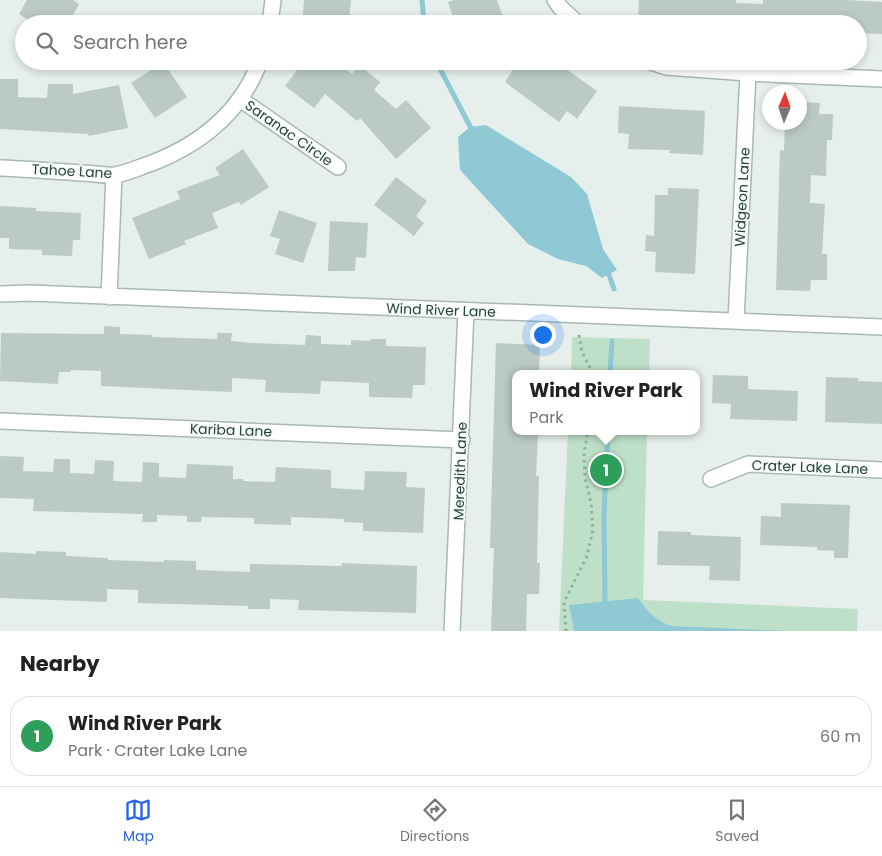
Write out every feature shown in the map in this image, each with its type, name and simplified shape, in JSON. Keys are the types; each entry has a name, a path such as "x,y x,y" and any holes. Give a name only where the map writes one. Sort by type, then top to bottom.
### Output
{"street":[{"path":"271,15 273,0"},
{"path":"555,0 568,15"},
{"name":"Tahoe Lane","path":"0,168 114,175 136,169 174,154 198,141 216,126 240,99 256,70"},
{"path":"707,70 882,79"},
{"name":"Widgeon Lane","path":"736,321 748,73"},
{"name":"Saranac Circle","path":"240,99 338,167"},
{"path":"108,297 114,175"},
{"name":"Wind River Lane","path":"0,294 30,293 882,327"},
{"name":"Meredith Lane","path":"452,631 462,440 466,311"},
{"name":"Kariba Lane","path":"0,421 462,440"},
{"name":"Crater Lake Lane","path":"710,479 748,464 882,470"}],"path":[{"path":"579,335 582,352 591,370"},
{"path":"566,631 564,602 587,556 593,530 591,503 585,478 584,453 587,435"}],"green space":[{"path":"572,337 650,339 649,370 571,370"},
{"path":"568,435 647,435 643,600 858,609 857,631 559,631"}],"water":[{"path":"486,125 571,177 587,194 603,249 617,270 602,278 586,266 558,259 528,244 460,170 458,137 470,127"},
{"path":"638,598 653,615 672,626 788,631 574,631 569,605"}],"building":[{"path":"27,0 73,0 79,4 73,15 19,14"},
{"path":"304,0 351,0 350,15 303,15"},
{"path":"455,0 497,0 502,15 452,15 448,2"},
{"path":"639,0 736,0 736,3 763,4 763,0 882,2 882,34 867,33 867,15 638,15"},
{"path":"151,70 168,70 187,97 155,118 131,83"},
{"path":"297,70 347,70 352,74 355,70 365,70 380,82 374,90 396,109 406,100 431,128 396,159 360,118 357,121 325,94 314,108 285,86"},
{"path":"511,70 567,70 597,91 577,119 567,111 559,122 505,82 512,71"},
{"path":"0,79 18,79 18,97 47,98 48,84 73,84 73,94 119,85 128,128 89,136 88,134 0,129"},
{"path":"807,102 820,103 819,114 833,114 832,140 827,140 826,176 811,175 810,203 825,204 822,254 827,254 827,280 811,280 810,291 776,290 780,150 784,151 785,130 807,130"},
{"path":"619,106 705,111 703,155 669,153 670,150 628,149 629,134 618,133"},
{"path":"243,149 269,187 241,205 239,202 212,213 218,228 184,241 186,244 149,259 132,218 180,199 177,191 220,175 215,168"},
{"path":"396,177 427,201 416,216 424,223 414,236 374,205"},
{"path":"668,188 699,189 695,274 655,272 656,252 645,251 646,235 654,236 655,195 668,195"},
{"path":"0,206 36,208 36,211 81,213 80,240 73,240 72,256 42,255 42,250 9,249 9,238 0,238"},
{"path":"279,210 317,223 303,263 275,254 280,239 270,236"},
{"path":"330,221 368,223 366,258 356,257 355,271 328,271"},
{"path":"104,326 120,327 120,334 152,335 152,337 217,339 217,333 232,333 231,341 251,343 305,345 306,335 321,336 321,344 351,345 351,340 370,341 370,339 386,339 386,346 426,347 425,385 413,385 412,398 369,397 369,383 350,382 321,381 320,394 265,392 266,380 232,378 232,392 101,386 101,371 71,370 71,372 59,372 58,384 0,381 1,333 104,334"},
{"path":"496,343 540,345 539,370 512,370 512,435 538,435 536,476 539,476 537,563 540,563 539,594 527,594 526,631 491,631 494,548 490,548"},
{"path":"713,375 748,376 748,389 798,391 797,421 730,419 731,404 712,403"},
{"path":"826,377 858,378 858,381 882,382 882,424 825,422"},
{"path":"0,456 24,457 23,471 53,472 54,459 70,459 70,473 94,474 95,460 114,461 113,481 142,482 143,462 159,463 159,477 186,478 187,464 233,466 233,479 243,479 243,481 275,482 276,467 331,470 331,488 364,490 365,471 407,472 406,487 425,488 423,533 363,531 363,523 344,522 344,519 291,517 291,525 254,524 254,518 202,517 201,522 187,522 187,516 157,515 157,522 142,522 143,514 33,511 34,499 0,498"},
{"path":"781,503 850,505 848,558 834,558 834,551 817,550 817,547 760,545 761,516 781,517"},
{"path":"658,531 691,532 691,535 741,537 740,581 709,580 710,566 657,565"},
{"path":"36,551 66,552 66,556 108,558 108,560 196,561 196,570 250,572 250,564 342,566 342,563 417,566 416,613 298,610 299,600 270,599 270,609 248,609 248,606 138,603 138,590 107,589 107,602 0,598 0,552 36,554"}],"waterway":[{"path":"422,0 423,15"},
{"path":"441,70 473,132"},
{"path":"606,271 614,289"},
{"path":"610,370 612,341"},
{"path":"608,435 604,514 605,602 608,607"}],"place":[{"name":"Wind River Park","path":"606,470"}]}
